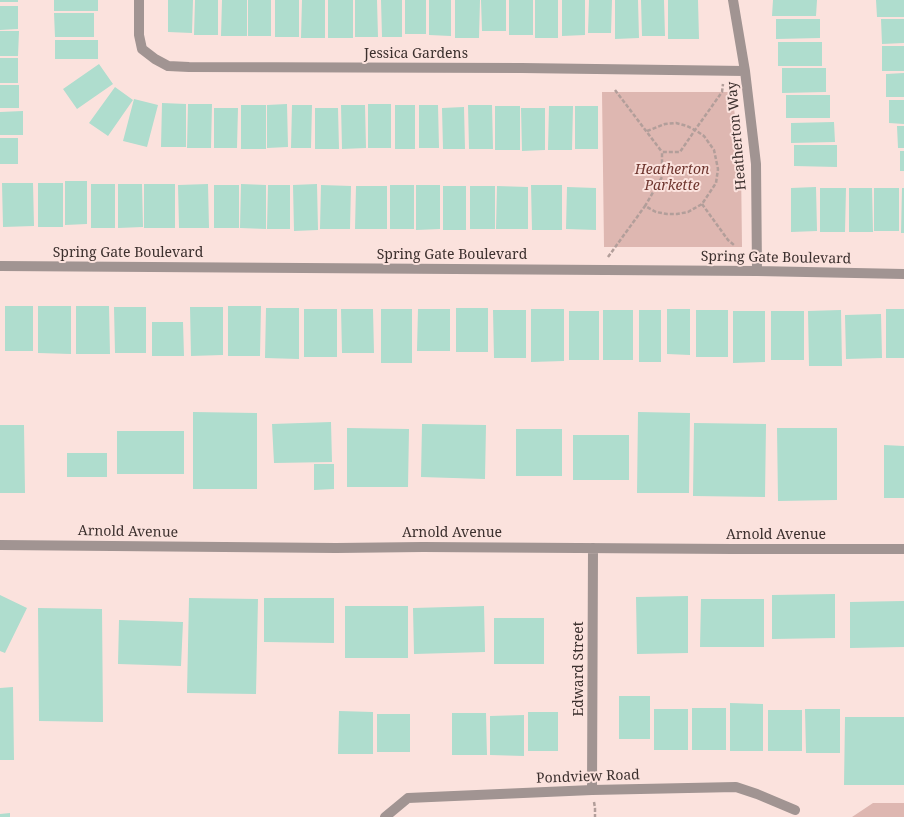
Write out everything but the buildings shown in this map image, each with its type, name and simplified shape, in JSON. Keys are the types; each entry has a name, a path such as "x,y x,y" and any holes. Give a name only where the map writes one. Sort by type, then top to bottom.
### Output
{"street":[{"name":"Jessica Gardens","path":"139,0 139,35 142,49 155,59 168,66 745,71"},
{"name":"Heatherton Way","path":"733,0 745,71 756,164 757,271"},
{"name":"Spring Gate Boulevard","path":"0,266 757,271 904,274"},
{"name":"Arnold Avenue","path":"0,544 336,548 904,549"},
{"name":"Edward Street","path":"592,790 593,548"},
{"name":"Pondview Road","path":"385,817 408,798 592,790 736,787 795,810"}],"path":[{"path":"662,152 680,152 722,92 723,84"},
{"path":"599,270 645,206 662,176 662,152 615,90"},
{"path":"645,206 656,212 667,214 688,212 702,204 709,195 716,183 718,169 714,150 704,136 695,130 676,123 665,124 647,131"},
{"path":"702,204 728,240 734,245"}],"green space":[{"name":"Heatherton Parkette","path":"602,92 732,92 741,165 742,247 604,247"},
{"path":"873,803 904,803 904,817 852,817"}]}
